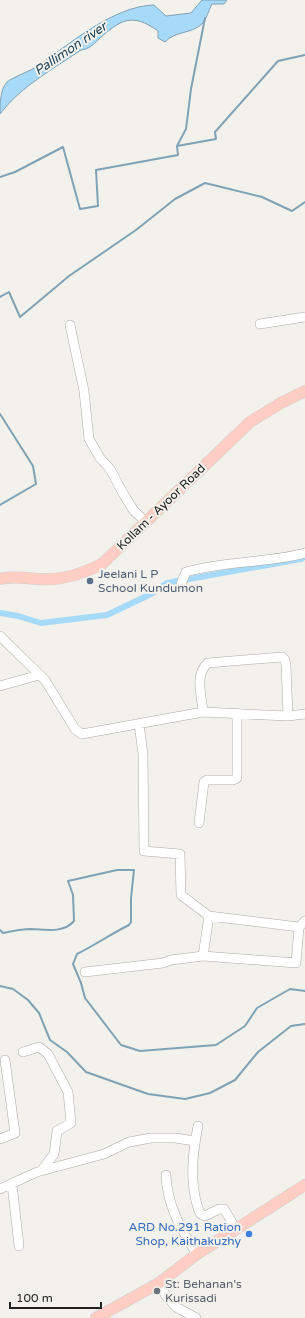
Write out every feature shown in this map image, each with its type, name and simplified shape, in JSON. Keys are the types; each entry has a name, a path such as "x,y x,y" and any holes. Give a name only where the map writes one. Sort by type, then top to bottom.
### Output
{"main road":[{"name":"Kollam - Ayoor Road","path":"0,579 26,577 38,579 59,578 88,571 102,564 146,522 156,510 250,422 281,403 305,391"},
{"path":"96,1318 159,1283 197,1254 305,1185"}],"street":[{"path":"260,324 305,317"},
{"path":"70,325 84,391 89,439 100,458 110,469 127,500 146,522"},
{"path":"181,584 186,572 200,568 272,560 305,553"},
{"path":"0,636 48,685 78,732 91,734 204,712 288,716 305,714"},
{"path":"204,712 200,674 204,666 208,663 282,657 285,660 286,665 288,716"},
{"path":"0,686 39,675"},
{"path":"199,824 204,782 207,780 233,780 237,778 237,713"},
{"path":"85,972 163,963 171,960 203,956 296,963 302,924 209,916 181,895 180,854 144,851 142,754 139,724"},
{"path":"203,956 209,916"},
{"path":"23,1052 39,1047 48,1054 68,1092 71,1123 57,1131 54,1154 42,1170"},
{"path":"0,1139 15,1133 5,1060"},
{"path":"198,1126 192,1172 193,1186 199,1212 205,1216 219,1209 224,1209 236,1230"},
{"path":"0,1189 42,1170 104,1154 130,1142 151,1138 195,1141"},
{"path":"166,1175 170,1204 197,1254"},
{"path":"12,1184 19,1246"},
{"path":"159,1283 166,1296 176,1307 196,1318"}],"water":[{"name":"Pallimon river","path":"202,0 227,0 224,4 212,4 205,20 198,27 173,36 165,42 158,38 158,31 149,25 133,20 120,23 106,32 91,46 81,50 48,71 17,95 0,114 0,102 7,82 36,67 108,19 139,7 154,5 166,16 191,13"}],"waterway":[{"path":"177,146 186,129 191,89 205,18"},
{"path":"0,177 15,172 63,147 80,209 98,206 96,170 178,155 177,146 216,139 215,132 278,61 305,55"},
{"path":"0,297 9,292 20,317 69,276 136,230 175,199 205,183 262,197 292,211 305,202"},
{"path":"0,414 33,466 36,484 0,505"},
{"path":"0,613 18,616 41,623 107,615 151,594 167,583 301,559 305,557"},
{"path":"0,930 3,933 25,929 54,930 70,925 74,921 73,895 68,881 117,870 134,870 131,898 131,922 129,925 77,954 73,964 81,983 85,998 121,1045 140,1051 216,1045 245,1026 257,1008 290,989 305,991"},
{"path":"0,986 13,989 28,1000 39,1013 50,1040 67,1052 86,1072 148,1094 185,1099 210,1093 235,1080 258,1052 291,1026 305,1024"}],"place":[{"name":"Jeelani L P School Kundumon","path":"90,581"},
{"name":"ARD No.291 Ration Shop, Kaithakuzhy","path":"249,1234"},
{"name":"St: Behanan's Kurissadi","path":"157,1291"}]}
